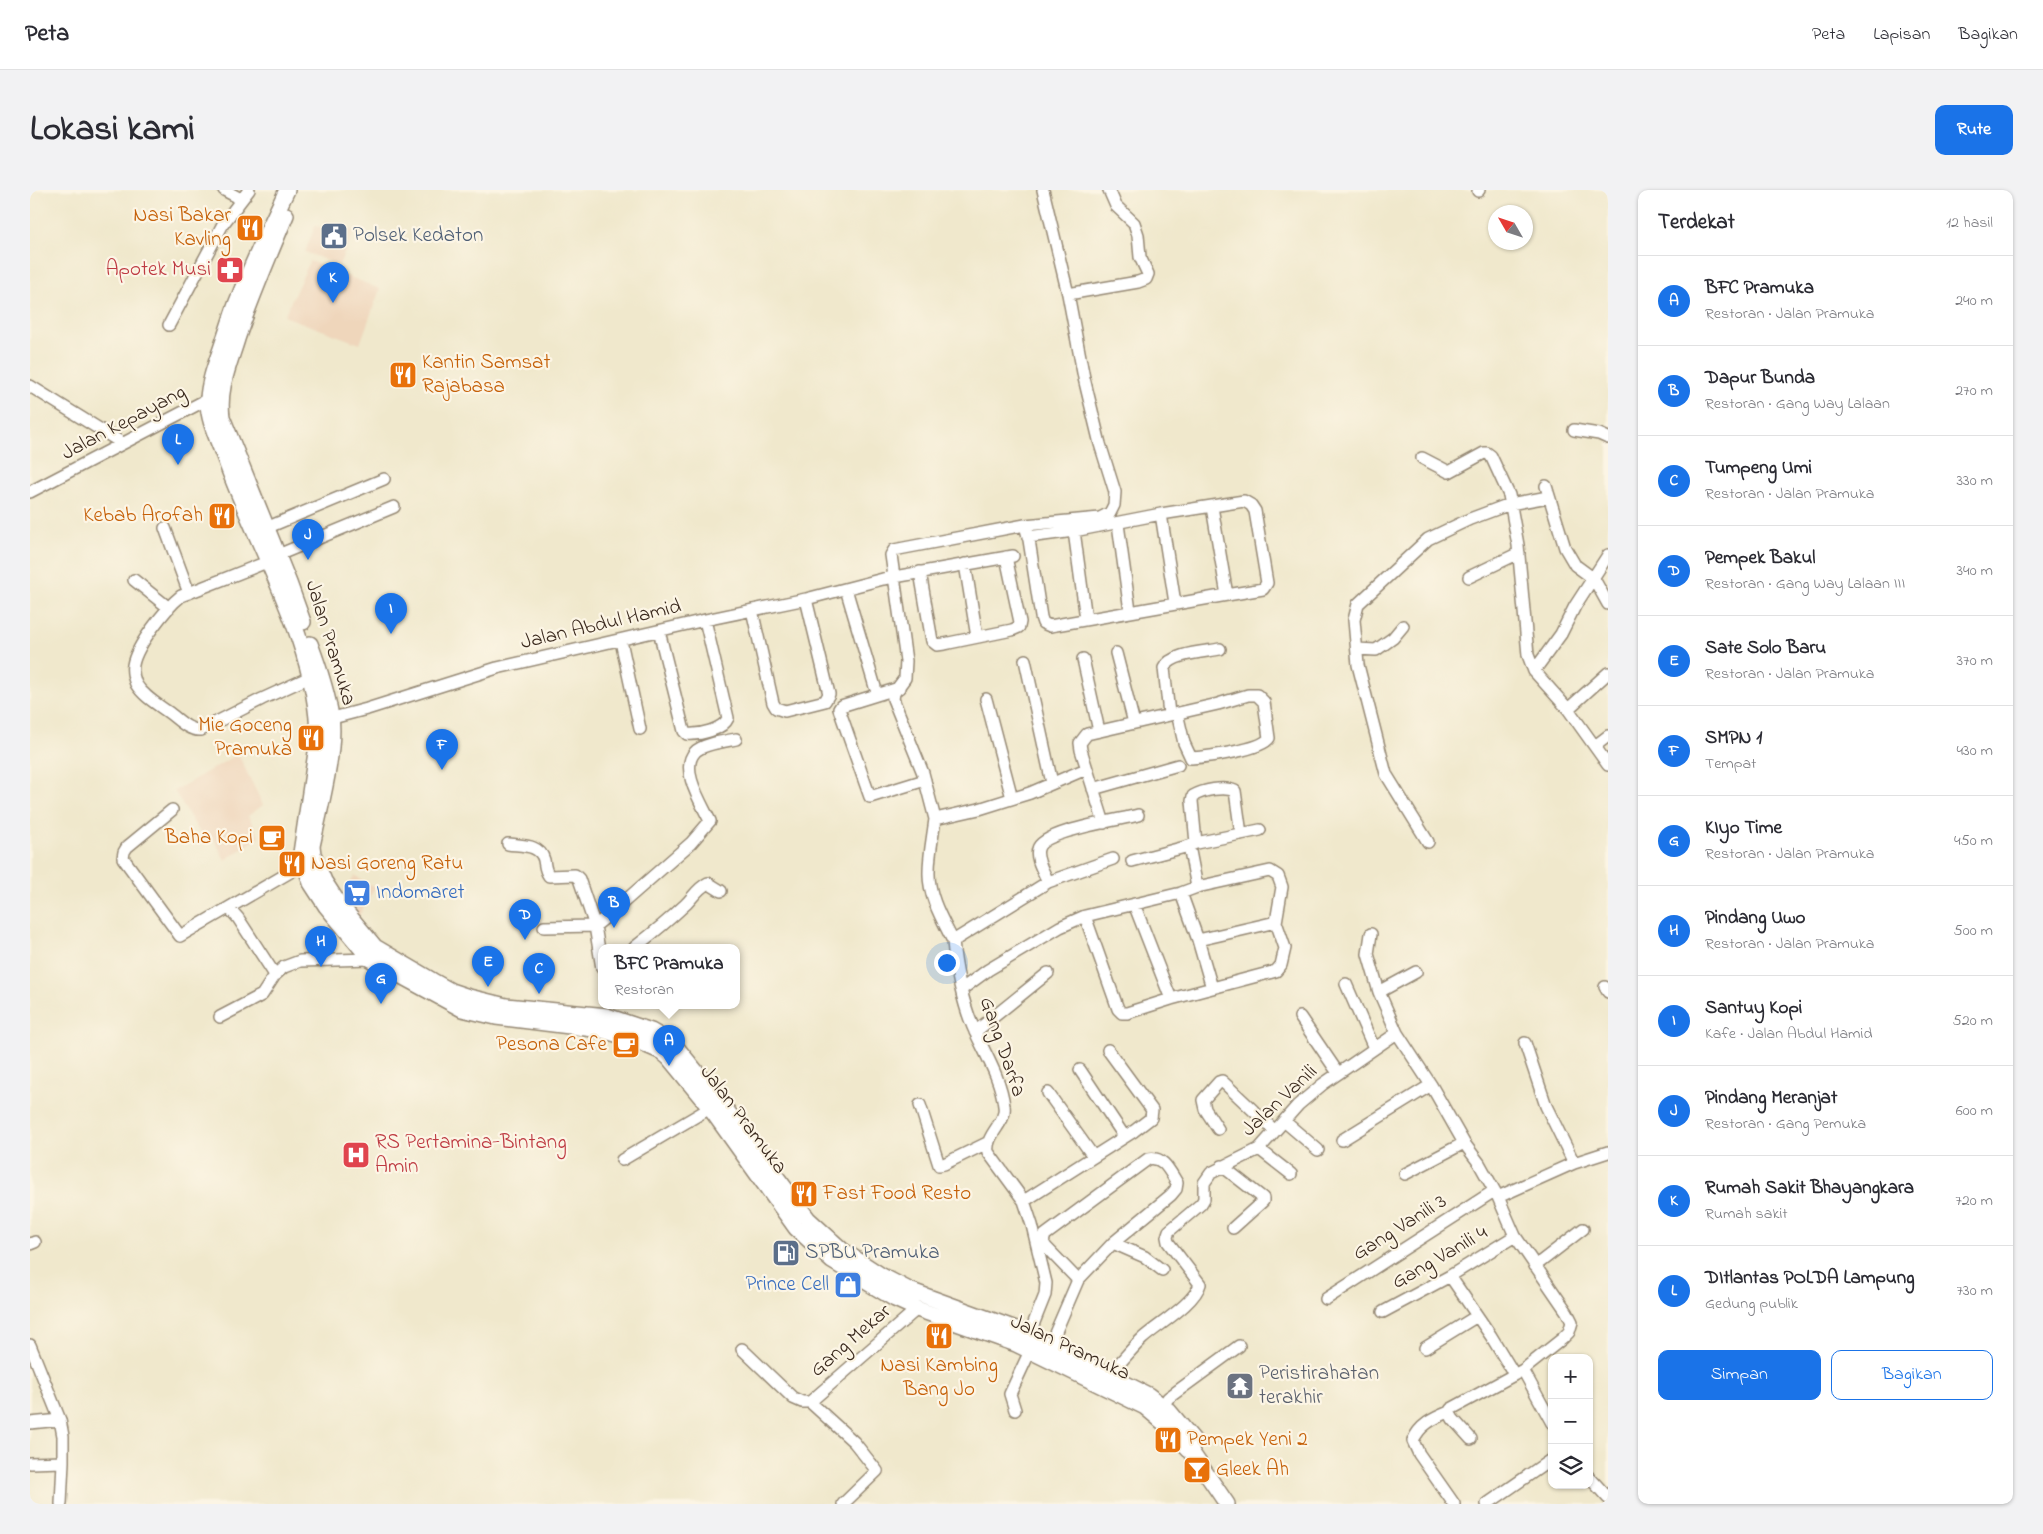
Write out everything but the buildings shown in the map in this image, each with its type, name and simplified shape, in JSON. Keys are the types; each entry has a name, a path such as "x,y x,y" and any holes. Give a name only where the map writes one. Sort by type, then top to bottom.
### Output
{"main road":[{"name":"Jalan Pramuka","path":"273,559 266,528 222,417 220,403 223,383 259,264 287,190"},
{"name":"Jalan Pramuka","path":"297,190 259,264 238,299 214,372 208,399 210,416 230,471 273,559 322,676 328,766 312,846 313,854 324,882 373,945 451,991 506,1006 606,1011 651,1031 676,1047 715,1095 802,1224"},
{"name":"Jalan Pramuka","path":"284,585 310,677 325,720 317,755 301,853 311,883 326,906 370,959 462,1009 496,1017 602,1030 638,1041 662,1052 710,1108 802,1224 837,1255 895,1299 917,1309 1016,1344 1151,1412 1164,1422 1239,1504"},
{"name":"Jalan Pramuka","path":"837,1255 909,1290 1030,1335 1148,1396 1176,1418 1215,1476 1227,1504"}],"street":[{"path":"169,325 223,224 245,195 224,190"},
{"path":"1043,190 1068,294 1084,378 1100,444 1115,492 1114,505 1110,513 1100,518 1027,531 894,550 890,559 895,576 906,661 905,678 894,693 894,704 914,749 925,780 935,819 979,809 1086,769"},
{"path":"1068,294 1138,282 1146,279 1148,274 1140,257 1138,235 1134,223 1116,206 1109,190"},
{"path":"30,386 122,443"},
{"name":"Jalan Kepayang","path":"30,492 208,399"},
{"path":"1574,430 1599,434 1608,438"},
{"path":"1422,458 1449,472 1473,457 1486,452 1489,453 1509,495 1519,553 1528,655 1534,671 1568,709 1608,765"},
{"path":"266,528 384,479"},
{"path":"1428,842 1386,774 1358,665 1354,620 1358,604 1382,579 1428,539 1470,519 1547,491 1565,548 1575,565 1594,579 1608,604"},
{"path":"1244,501 1252,505 1257,517 1267,585 1264,589 1050,626 1043,623 1041,617 1027,531 1074,532 1161,514 1244,501"},
{"path":"310,677 201,730 192,729 143,694 133,676 133,665 141,646 169,608 181,596 394,507"},
{"path":"1212,507 1226,595"},
{"path":"1161,514 1175,603"},
{"path":"1118,524 1130,611"},
{"path":"165,528 189,593"},
{"path":"1074,532 1086,619"},
{"path":"1469,577 1519,553"},
{"path":"1534,671 1561,634 1575,606 1594,579 1608,554"},
{"name":"Jalan Abdul Hamid","path":"325,720 497,668 621,641 705,620 806,599 895,576 1010,556 1020,622 1019,627 977,637"},
{"path":"920,572 933,643 937,645 977,637 965,564"},
{"path":"134,580 169,608"},
{"path":"846,589 875,687"},
{"path":"752,610 773,703 776,708 785,711 825,701 829,694 806,599"},
{"path":"659,631 684,731 687,734 698,733 726,724 728,718 705,620"},
{"path":"1358,649 1376,650 1393,638 1403,626"},
{"path":"621,641 640,729"},
{"path":"1104,823 1086,769 1080,743 1087,734 1134,724 1173,714 1218,704 1248,695 1257,694 1264,702 1269,738 1263,744 1230,752 1191,758 1173,714 1164,668 1167,662 1174,658 1220,649"},
{"path":"1116,653 1134,724"},
{"path":"1084,659 1099,731"},
{"path":"1025,660 1052,783"},
{"path":"1568,709 1608,673"},
{"path":"899,688 841,706 840,709 870,797 925,780"},
{"path":"986,699 1012,798"},
{"path":"1595,746 1608,736"},
{"path":"544,927 595,926 691,843 710,821 690,780 689,768 694,752 701,748 736,739"},
{"path":"1093,789 1178,765"},
{"path":"1197,887 1193,845 1193,796 1199,793 1225,789 1235,791 1241,834"},
{"path":"172,810 127,847 123,858 180,936 304,864"},
{"path":"1048,882 1037,856 1038,846 1041,842 1047,838 1138,815"},
{"name":"Gang Darfa","path":"935,819 929,883 936,908 953,941 962,988 976,1032 997,1080 1005,1107 1004,1114 988,1143"},
{"path":"1132,861 1260,830"},
{"path":"508,844 535,848 540,851 549,876 575,875 579,879 595,926 598,944"},
{"path":"953,941 1048,882 1113,859"},
{"path":"962,988 988,970 1060,927 1085,916 1181,893 1197,887 1270,871 1274,872 1279,878 1282,887 1276,922 1285,948 1281,965 1276,971 1171,999 1127,1013 1120,1011 1085,916"},
{"path":"639,944 663,925 702,886 708,883 721,892"},
{"path":"1181,893 1198,940 1212,988"},
{"path":"1134,904 1171,999"},
{"path":"229,908 238,918 275,975"},
{"path":"1198,940 1276,922"},
{"path":"1371,934 1368,954 1379,992 1397,1033 1431,1085 1464,1143 1479,1163 1496,1194 1515,1236 1572,1322 1569,1332 1562,1339 1518,1372 1455,1406 1449,1412 1435,1418 1416,1431 1413,1441 1419,1454 1454,1504"},
{"path":"220,1017 262,995 275,975 284,967 300,961 370,959"},
{"path":"1379,992 1416,972"},
{"path":"976,1032 1048,973"},
{"path":"1346,984 1374,1048"},
{"path":"1300,1017 1338,1073"},
{"name":"Jalan Vanili","path":"1108,1375 1142,1339 1198,1290 1200,1284 1168,1242 1167,1234 1201,1204 1204,1199 1206,1177 1222,1166 1259,1149 1298,1105 1338,1073 1397,1033"},
{"path":"1525,1043 1546,1106 1560,1138 1574,1163"},
{"path":"1024,1201 1148,1120 1152,1112 1108,1050"},
{"path":"1080,1070 1124,1136"},
{"path":"1218,1129 1206,1109 1204,1100 1222,1081 1275,1131"},
{"path":"1342,1140 1431,1085"},
{"path":"1048,1093 1093,1156"},
{"path":"920,1105 939,1165 988,1143 988,1152 1024,1201 1032,1225 1046,1284 1045,1294 1030,1335"},
{"path":"622,1160 710,1108"},
{"path":"1284,1120 1318,1150"},
{"path":"1405,1174 1464,1143"},
{"path":"1259,1149 1292,1174"},
{"name":"Gang Vanili 3","path":"1326,1299 1496,1194 1574,1163 1608,1152"},
{"path":"1050,1345 1078,1280 1113,1242 1172,1195 1176,1189 1177,1183 1169,1169 1160,1160 1148,1159 1046,1236 1043,1242 1046,1247 1078,1280"},
{"path":"1222,1166 1262,1195 1263,1198 1263,1201 1233,1228"},
{"path":"1535,1266 1583,1229"},
{"name":"Gang Vanili 4","path":"1383,1312 1450,1276 1515,1236"},
{"path":"1113,1242 1145,1257 1162,1270"},
{"path":"1450,1276 1548,1417"},
{"name":"Gang Mekar","path":"810,1402 917,1309"},
{"path":"1425,1348 1477,1316"},
{"path":"30,1345 60,1420 63,1436 61,1504"},
{"path":"1163,1406 1168,1398 1239,1346"},
{"path":"742,1349 793,1398 802,1402 810,1402 854,1442 877,1471 842,1504"},
{"path":"1015,1410 1010,1394 1030,1351"},
{"path":"1449,1412 1471,1439"},
{"path":"30,1423 60,1420"},
{"path":"30,1463 63,1462"},
{"path":"1487,1504 1548,1462"},
{"path":"1593,1481 1608,1498"}],"shaded area":[{"path":"325,220 354,231 339,265 305,252 315,226 323,227"},
{"path":"310,261 380,289 360,344 284,316"},
{"path":"238,754 263,805 248,816 260,837 225,860 213,837 205,841 174,791"},
{"name":"Indomaret","path":"355,876 375,887 356,921 338,899"}],"place":[{"name":"Nasi Bakar Kavling","path":"250,228"},
{"name":"Polsek Kedaton","path":"334,236"},
{"name":"Apotek Musi","path":"230,270"},
{"name":"Rumah Sakit Bhayangkara","path":"333,303"},
{"name":"Kantin Samsat Rajabasa","path":"403,375"},
{"name":"DItlantas POLDA Lampung","path":"178,465"},
{"name":"Kebab Arofah","path":"222,516"},
{"name":"Pindang Meranjat","path":"308,560"},
{"name":"Santuy Kopi","path":"391,634"},
{"name":"Mie Goceng Pramuka","path":"311,738"},
{"name":"SMPN 1","path":"442,770"},
{"name":"Baha Kopi","path":"272,838"},
{"name":"Nasi Goreng Ratu","path":"292,864"},
{"name":"Indomaret","path":"357,893"},
{"name":"Dapur Bunda","path":"614,928"},
{"name":"Pempek Bakul","path":"525,940"},
{"name":"Pindang Uwo","path":"321,967"},
{"name":"Sate Solo Baru","path":"488,987"},
{"name":"Tumpeng Umi","path":"539,994"},
{"name":"KIyo Time","path":"381,1004"},
{"name":"Pesona Cafe","path":"626,1045"},
{"name":"BFC Pramuka","path":"669,1066"},
{"name":"RS Pertamina-Bintang Amin","path":"356,1155"},
{"name":"Fast Food Resto","path":"804,1194"},
{"name":"SPBU Pramuka","path":"786,1253"},
{"name":"Prince Cell","path":"848,1285"},
{"name":"Nasi Kambing Bang Jo","path":"939,1336"},
{"name":"Peristirahatan terakhir","path":"1240,1386"},
{"name":"Pempek Yeni 2","path":"1168,1440"},
{"name":"Gleek Ah","path":"1197,1470"}]}
